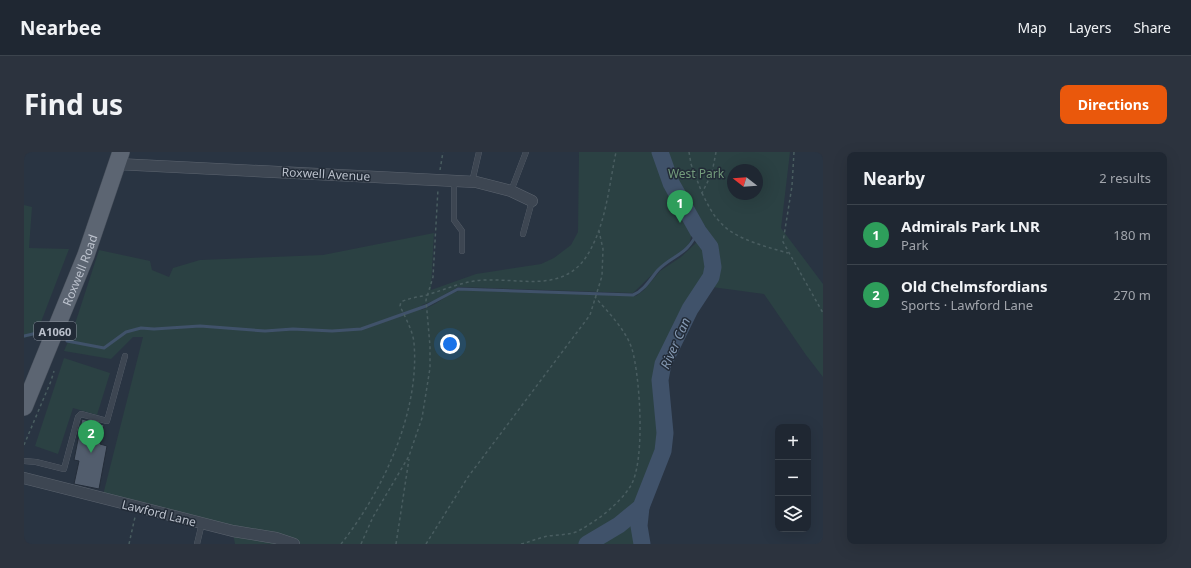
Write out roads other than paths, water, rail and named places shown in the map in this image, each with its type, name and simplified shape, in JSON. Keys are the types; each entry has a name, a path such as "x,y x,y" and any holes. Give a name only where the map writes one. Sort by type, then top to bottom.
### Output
{"main road":[{"name":"Roxwell Road","path":"24,407 86,255 119,158"}],"street":[{"name":"Roxwell Avenue","path":"119,158 472,182 510,191 532,201"},
{"name":"Lawford Lane","path":"24,478 233,531 276,538 294,544"}],"lane":[{"path":"472,182 479,152"},
{"path":"510,191 526,152"},
{"path":"454,181 454,220 462,231 462,250"},
{"path":"523,234 532,201"},
{"path":"24,462 36,462 64,469 78,417 81,414 108,421 125,356"},
{"path":"197,544 202,523"}],"waterway":[{"name":"River Can","path":"587,544 619,525 641,507 663,451 665,433 660,380 663,364 690,309 711,277 713,267 710,247 698,231 671,183 660,152"},
{"path":"67,341 104,348 126,332 141,328 154,329 200,326 265,331 293,329 332,331 361,329 426,306 458,289 633,295 644,287 658,270 685,250 694,239 698,231"},
{"path":"24,336 37,333"},
{"path":"641,507 639,526 642,544"}],"place":[{"name":"Admirals Park LNR","path":"680,223"},
{"name":"Old Chelmsfordians","path":"91,453"}],"park label":[{"name":"West Park","path":"696,173"}]}
